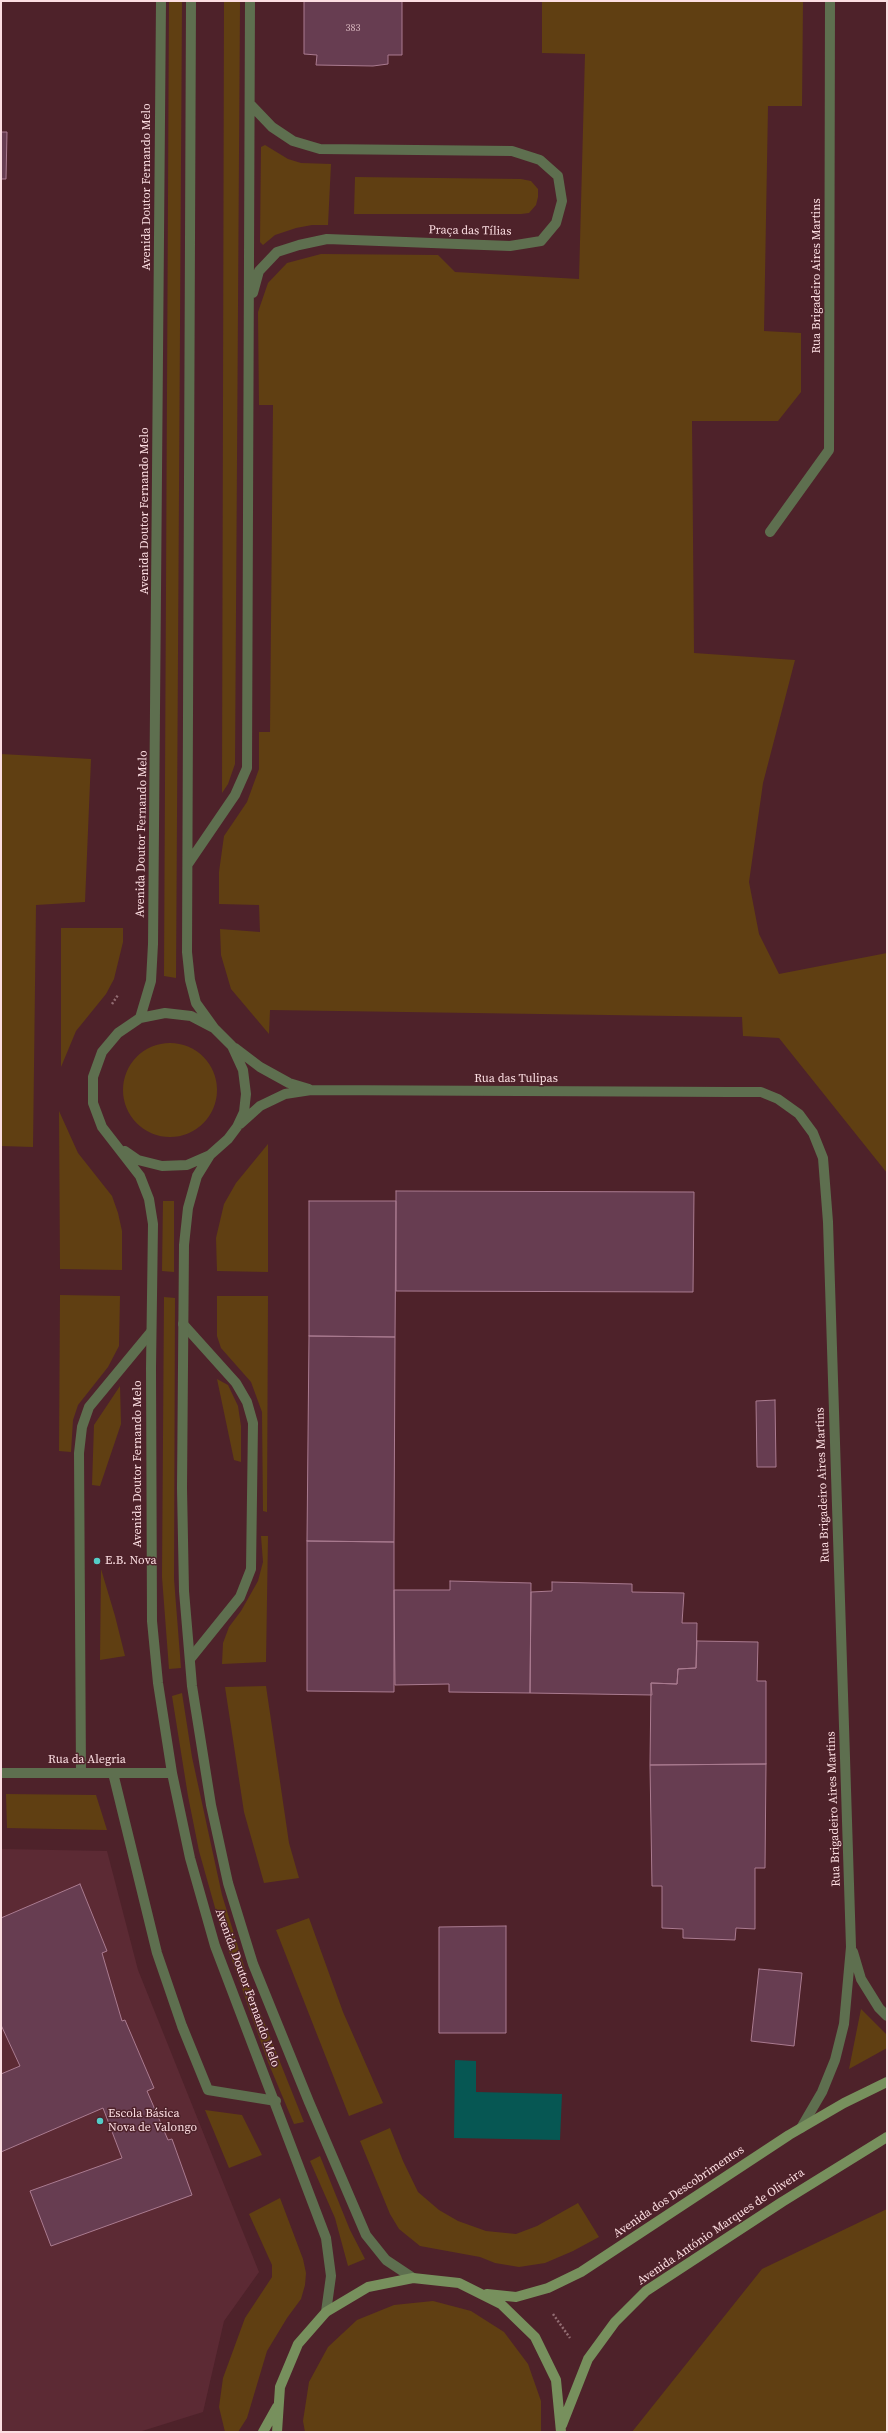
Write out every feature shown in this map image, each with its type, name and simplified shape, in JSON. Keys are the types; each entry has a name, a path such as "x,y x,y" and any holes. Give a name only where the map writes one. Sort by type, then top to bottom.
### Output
{"main road":[{"name":"Avenida dos Descobrimentos","path":"479,2293 516,2297 548,2288 581,2272 710,2185 801,2128 844,2103 887,2082"},
{"name":"Avenida António Marques de Oliveira","path":"561,2430 588,2359 615,2322 646,2291 887,2137"},
{"path":"277,2432 280,2387 298,2344 326,2312 368,2287 413,2278 459,2283 501,2304 535,2337 556,2380 561,2430"},
{"path":"263,2432 279,2404"}],"street":[{"name":"Avenida Doutor Fernando Melo","path":"140,1018 151,981 153,944 160,1"},
{"name":"Avenida Doutor Fernando Melo","path":"191,1 187,952 190,980 196,1003 214,1028 232,1046 243,1070 246,1094 244,1112 237,1127 228,1139 210,1155 197,1176 188,1208 184,1245 182,1488 184,1591 190,1659 211,1805 228,1883 253,1964 309,2102 366,2235 386,2260 413,2278"},
{"path":"188,864 235,795 247,768 250,1"},
{"name":"Rua Brigadeiro Aires Martins","path":"770,532 830,450 830,1"},
{"name":"Praça das Tílias","path":"249,306 259,271 277,252 299,245 327,239 510,246 541,241 556,223 562,201 558,176 540,160 526,155 512,151 320,149 293,141 272,128 250,104"},
{"name":"Avenida Doutor Fernando Melo","path":"214,1028 191,1016 165,1013 140,1018 118,1033 102,1052 93,1077 93,1103 102,1127 140,1176 149,1199 153,1224 151,1332 152,1621 158,1683 172,1773 190,1858 215,1946 276,2102 326,2238 331,2276 326,2312"},
{"path":"232,1046 266,1070 289,1083 311,1090"},
{"path":"237,1127 260,1106 285,1094 311,1090"},
{"name":"Rua das Tulipas","path":"311,1090 721,1092"},
{"name":"Rua Brigadeiro Aires Martins","path":"721,1092 761,1092 778,1099 799,1114 813,1133 824,1158 828,1222 851,1947 844,2024 835,2060 822,2092 801,2128"},
{"name":"Avenida Doutor Fernando Melo","path":"117,1147 138,1160 162,1166 187,1165 210,1155"},
{"path":"183,1324 236,1383 247,1402 253,1423 251,1569 240,1596 190,1659"},
{"name":"Avenida Doutor Fernando Melo","path":"81,1773 79,1453 82,1427 89,1407 151,1332"},
{"name":"Rua da Alegria","path":"1,1773 172,1773"},
{"path":"113,1773 157,1953 182,2026 208,2090 276,2102"},
{"name":"Rua Brigadeiro Aires Martins","path":"851,1947 861,1979 879,2008 887,2016"}],"path":[{"path":"110,1006 122,989"}],"shaded area":[{"path":"169,1 182,1 176,978 164,976"},
{"path":"224,1 240,1 235,764 228,784 222,793"},
{"path":"542,1 803,1 802,106 768,106 764,331 801,333 801,392 778,421 692,421 694,653 795,660 763,783 749,882 759,934 779,974 887,953 887,1173 779,1038 743,1036 742,1017 270,1010 269,1034 231,989 221,955 220,929 260,932 259,905 219,904 219,872 224,836 247,802 259,769 259,732 270,732 273,405 259,405 258,312 268,283 287,263 321,254 438,255 455,272 579,279 585,54 542,53"},
{"path":"265,145 288,159 301,163 331,164 328,225 312,225 296,228 275,235 263,245 260,242 261,147"},
{"path":"355,177 521,179 531,181 538,189 538,197 536,205 529,213 521,214 354,214"},
{"path":"1,754 91,759 85,902 36,905 33,1147 1,1146"},
{"path":"61,928 123,928 123,942 114,979 106,994 76,1031 61,1067"},
{"path":"170,1043 188,1047 203,1057 213,1072 217,1090 213,1108 203,1123 188,1133 170,1137 152,1133 137,1123 127,1108 123,1090 127,1072 137,1057 152,1047"},
{"path":"59,1111 78,1153 112,1196 122,1231 122,1270 60,1269"},
{"path":"268,1144 268,1272 217,1271 216,1238 224,1204 236,1183"},
{"path":"163,1201 174,1201 174,1272 162,1271"},
{"path":"60,1295 120,1296 119,1346 108,1367 78,1405 73,1420 71,1452 59,1451"},
{"path":"217,1296 268,1296 267,1512 263,1511 262,1412 251,1382 221,1348 217,1336"},
{"path":"164,1297 175,1298 174,1579 181,1668 169,1669 162,1577"},
{"path":"217,1379 228,1385 238,1406 241,1426 241,1462 234,1460"},
{"path":"120,1386 121,1424 100,1486 92,1485 94,1425"},
{"path":"261,1536 268,1536 266,1662 222,1664 223,1643 229,1627 241,1611 258,1581 263,1562"},
{"path":"101,1569 125,1656 100,1660"},
{"path":"266,1686 289,1843 299,1878 264,1883 244,1812 225,1687"},
{"path":"182,1693 192,1757 222,1895 252,1992 304,2122 294,2124 268,2062 221,1929 199,1851 188,1796 172,1696"},
{"path":"6,1794 96,1795 107,1830 7,1828"},
{"name":"Escola Básica Nova de Valongo","path":"1,1849 107,1851 138,1970 259,2272 224,2321 203,2412 139,2432 1,2432"},
{"path":"309,1918 343,2012 383,2103 349,2116 276,1930"},
{"path":"861,2009 887,2035 887,2048 849,2069"},
{"path":"205,2110 242,2115 262,2155 229,2168"},
{"path":"390,2128 403,2161 418,2192 439,2210 458,2221 486,2231 516,2234 537,2226 578,2203 599,2237 573,2251 545,2263 519,2267 495,2263 480,2257 420,2246 399,2229 390,2214 360,2141"},
{"path":"320,2156 350,2230 365,2259 348,2266 335,2218 310,2161"},
{"path":"280,2198 303,2259 306,2273 305,2285 301,2299 287,2318 267,2351 247,2418 238,2432 225,2432 219,2407 223,2378 245,2318 272,2277 272,2265 249,2214"},
{"path":"887,2209 887,2432 632,2432 762,2269"},
{"path":"433,2301 471,2311 504,2332 528,2364 541,2401 541,2432 305,2432 303,2421 309,2382 328,2347 357,2320 394,2305"}],"water":[{"path":"455,2060 476,2061 476,2092 562,2094 560,2140 454,2138"}],"building":[{"path":"304,1 402,1 402,55 388,55 388,64 373,66 316,65 317,55 304,54"},
{"path":"1,132 7,132 6,179 1,179"},
{"path":"396,1191 694,1192 693,1292 396,1291"},
{"path":"309,1201 396,1201 395,1337 309,1336"},
{"path":"309,1336 395,1337 394,1542 307,1541"},
{"path":"775,1400 776,1467 757,1467 756,1401"},
{"path":"307,1541 394,1542 394,1692 307,1691"},
{"path":"450,1581 531,1583 530,1693 449,1692 449,1684 395,1685 394,1590 450,1590"},
{"path":"552,1582 632,1584 632,1592 684,1593 682,1623 697,1623 696,1668 678,1669 677,1684 651,1683 652,1695 530,1693 531,1592 552,1591"},
{"path":"697,1641 758,1642 757,1681 766,1681 766,1764 650,1765 651,1683 677,1684 678,1669 696,1668"},
{"path":"766,1764 765,1868 755,1868 755,1929 736,1928 735,1940 683,1938 683,1929 662,1928 662,1886 652,1886 650,1765"},
{"path":"80,1884 107,1951 102,1953 122,2021 125,2020 154,2088 147,2091 168,2140 172,2139 192,2195 51,2246 30,2191 122,2158 103,2108 1,2152 1,2074 20,2066 1,2025 1,1918"},
{"path":"506,1926 506,2033 439,2033 439,1927"},
{"path":"759,1969 802,1973 794,2046 751,2041"}],"place":[{"name":"E.B. Nova","path":"97,1561"},
{"name":"Escola Básica Nova de Valongo","path":"100,2121"}]}
